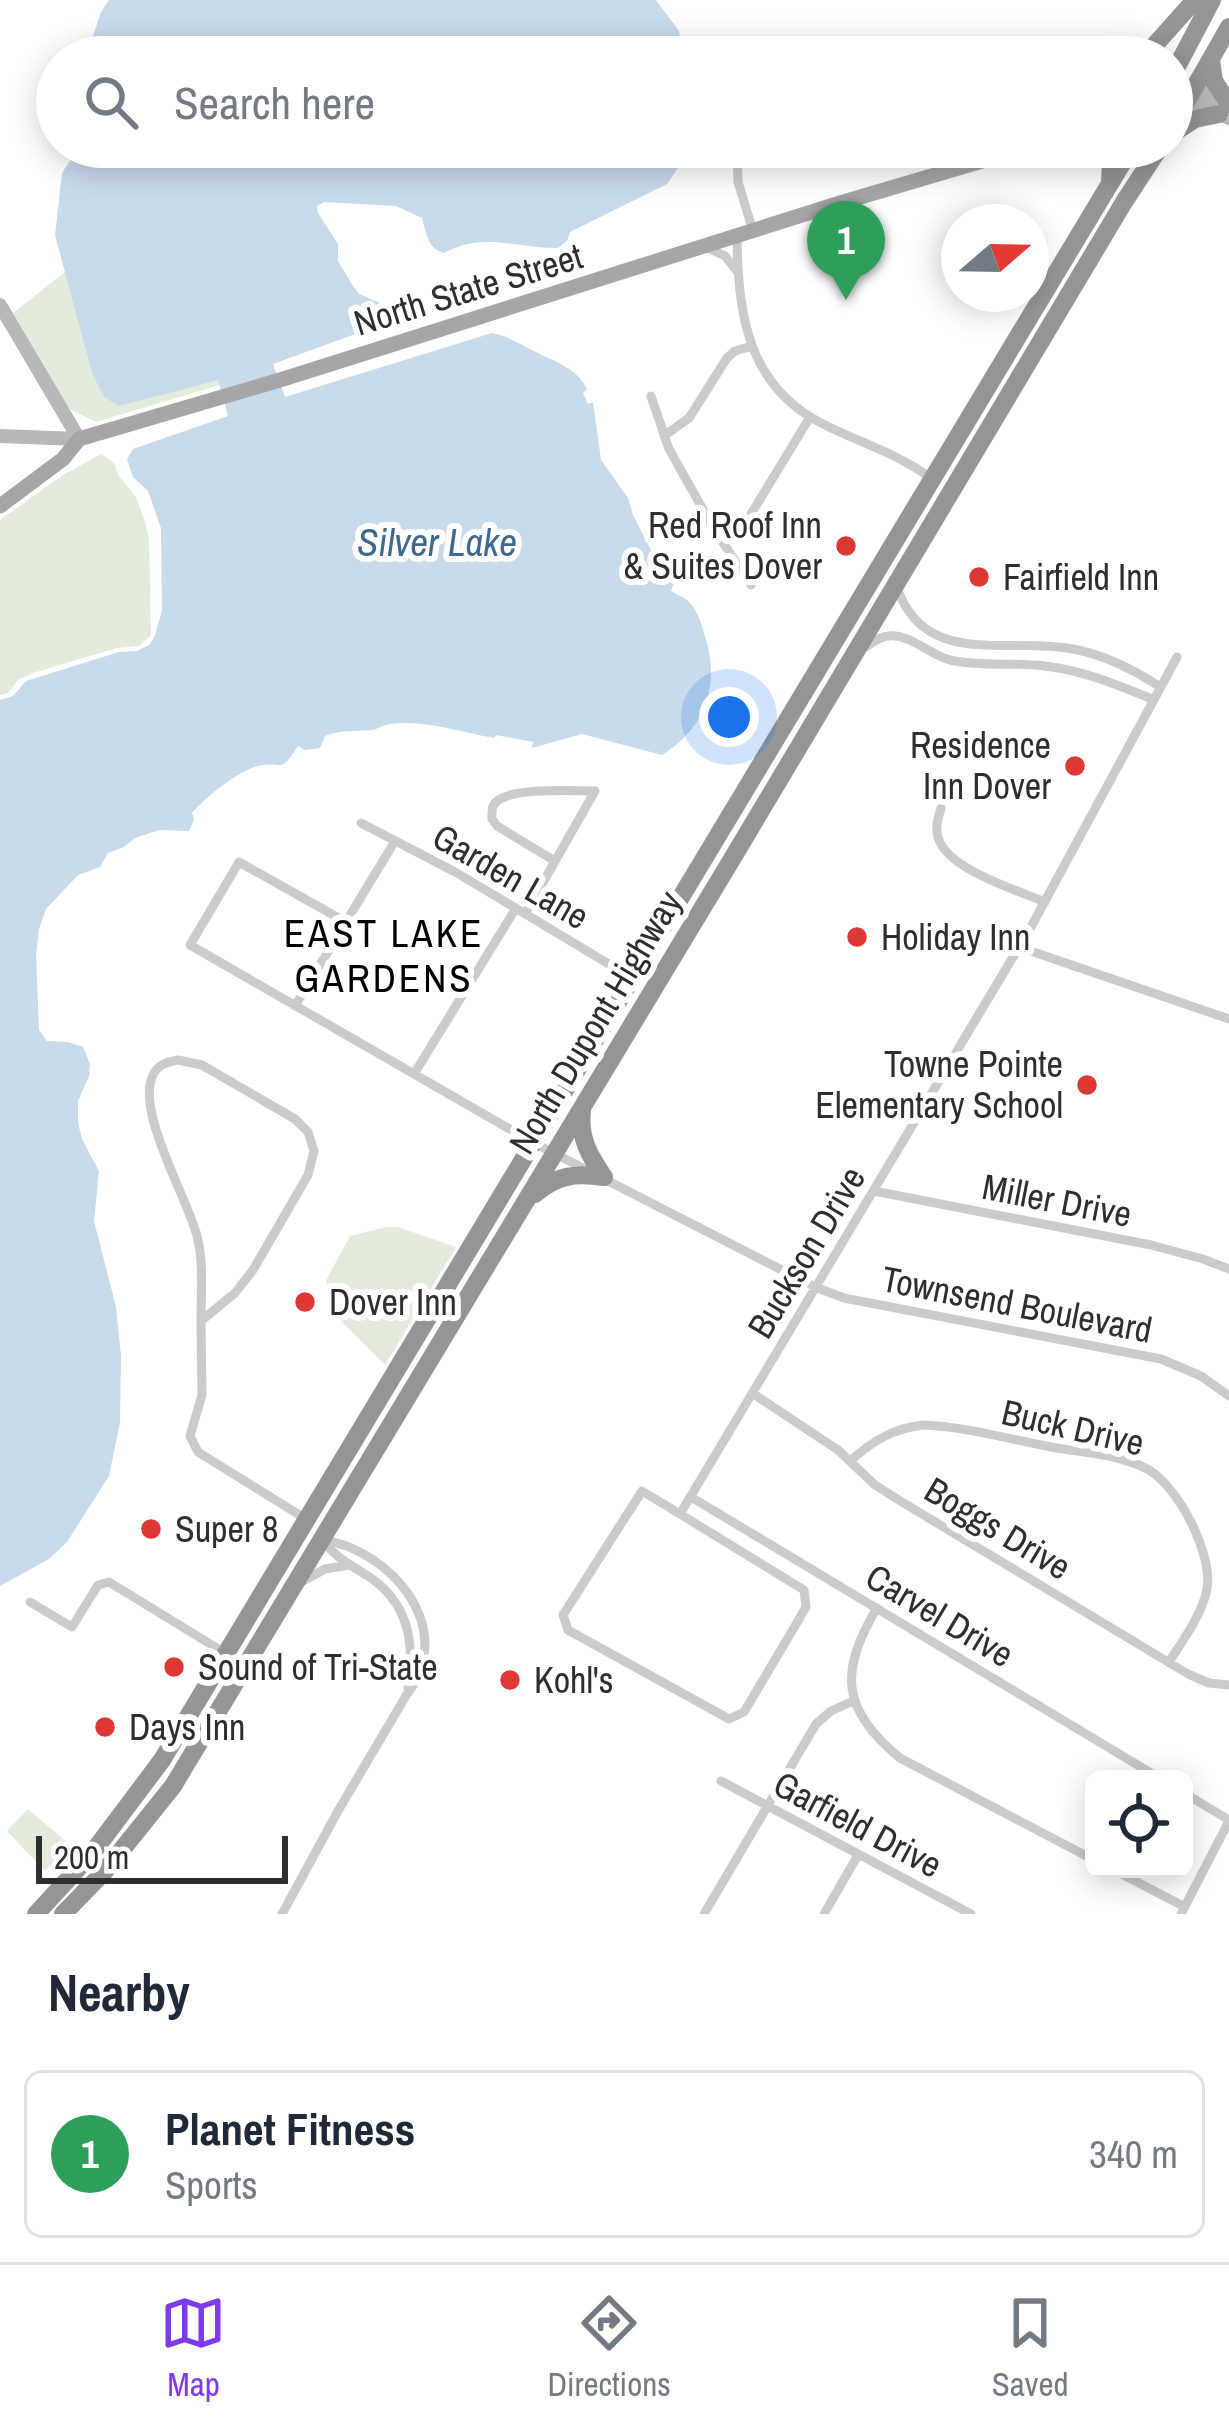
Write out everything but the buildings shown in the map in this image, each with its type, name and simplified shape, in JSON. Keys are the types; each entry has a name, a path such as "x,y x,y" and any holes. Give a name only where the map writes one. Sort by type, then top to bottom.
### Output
{"highway":[{"path":"1163,36 1195,0"},
{"path":"1193,36 1212,0"},
{"path":"1193,86 1229,27"},
{"path":"1193,119 1227,110 1214,82 1211,59"},
{"path":"1110,184 1111,168"},
{"name":"North Dupont Highway","path":"36,1914 93,1852 162,1760 632,978 842,651 932,478 1120,168"},
{"path":"1124,202 1137,168"},
{"name":"North Dupont Highway","path":"63,1914 136,1835 206,1732 821,708 814,691 832,661 896,584 1146,168"},
{"path":"928,529 937,493 932,478"},
{"path":"583,1106 584,1145 604,1177"},
{"path":"526,1201 560,1177 604,1177"},
{"path":"320,1495 317,1522 322,1540"},
{"path":"293,1586 308,1539 306,1519"},
{"path":"206,1732 197,1721 226,1668 226,1654"}],"main road":[{"name":"North State Street","path":"0,506 63,459 80,440 955,168"}],"street":[{"path":"1193,98 1227,110"},
{"path":"738,168 745,234 738,274 742,306 763,370 775,389 809,417 896,456 932,478"},
{"path":"703,247 725,256 738,274"},
{"path":"0,305 5,324 80,440"},
{"path":"664,436 689,418 727,358 752,346"},
{"path":"651,396 664,436 714,529 751,585"},
{"path":"724,543 748,519 809,417"},
{"path":"0,436 80,440"},
{"path":"896,584 908,615 931,632 964,644 1070,648 1109,659 1159,686"},
{"path":"842,651 893,636 967,664 1036,665 1103,678 1153,699"},
{"path":"1036,647 1036,665"},
{"name":"Buckson Drive","path":"680,1514 1019,947 1177,657"},
{"path":"414,1074 555,861 595,790 521,793 497,801 492,819 497,826 555,861"},
{"path":"941,808 938,839 952,858 1045,902"},
{"name":"Garden Lane","path":"361,823 632,978"},
{"path":"295,1006 395,841"},
{"name":"Townsend Boulevard","path":"344,921 238,862 190,945 534,1143 815,1287 844,1298 1161,1359 1201,1376 1229,1396"},
{"path":"1019,947 1229,1019"},
{"path":"201,1321 235,1293 253,1270 308,1175 314,1151 308,1132 296,1119 202,1065 178,1060 155,1070 150,1092 161,1145 197,1237 201,1268 201,1321 203,1382 190,1430 193,1444 198,1452 306,1519"},
{"name":"Miller Drive","path":"874,1191 1151,1246 1203,1258 1229,1270"},
{"name":"Boggs Drive","path":"752,1393 800,1423 902,1502 1201,1680 1229,1684"},
{"name":"Buck Drive","path":"850,1461 881,1437 924,1425 1120,1460 1154,1473 1176,1498 1208,1567 1201,1608 1169,1662"},
{"path":"643,1491 680,1514 804,1590 806,1607 744,1712 729,1719 568,1630 562,1615 643,1491"},
{"name":"Carvel Drive","path":"691,1497 1146,1770"},
{"path":"322,1540 334,1557 381,1586 404,1619 412,1650 407,1694"},
{"path":"282,1914 423,1671 426,1654 422,1623 401,1584 341,1543 322,1540"},
{"path":"772,1569 784,1555"},
{"path":"293,1586 325,1569 349,1565"},
{"path":"30,1602 72,1627 98,1586 109,1582 226,1654"},
{"path":"877,1607 852,1657 851,1678 855,1700 876,1738 900,1757 1085,1855"},
{"path":"704,1914 816,1724 855,1700"},
{"name":"Garfield Drive","path":"721,1781 948,1909 971,1914"},
{"path":"1127,1878 1183,1911 1229,1820 1193,1798"},
{"path":"824,1914 858,1855"}],"green space":[{"path":"66,271 92,373 219,380 220,385 96,422 69,409 13,313"},
{"path":"101,454 113,462 136,497 145,522 151,635 139,646 33,673 0,695 0,520"},
{"path":"386,1227 456,1247 385,1365 338,1318 326,1280 350,1236"},
{"path":"28,1809 70,1845 45,1871 7,1831"}],"water":[{"path":"109,0 656,0 680,36 93,36"},
{"name":"Silver Lake","path":"65,168 678,168 667,184 570,232 558,248 487,242 444,253 431,244 422,218 396,206 324,202 317,206 318,213 338,244 338,261 353,286 399,315 397,321 273,364 285,397 492,333 569,369 587,389 583,393 588,404 593,402 601,460 628,498 651,550 674,582 671,591 687,600 698,615 711,669 700,717 662,755 582,734 532,748 533,742 416,723 325,736 320,748 298,746 284,764 258,766 232,779 192,813 189,831 159,830 108,853 100,867 78,875 46,909 36,955 39,1030 47,1041 83,1047 90,1064 78,1101 78,1123 99,1171 94,1221 116,1307 120,1422 109,1476 67,1542 49,1559 0,1586 0,700 13,696 26,681 149,645 162,611 161,528 148,491 133,477 127,459 133,449 228,416 218,380 119,406 104,397 92,373 55,235"}],"place":[{"name":"Planet Fitness","path":"846,300"},
{"name":"Red Roof Inn & Suites Dover","path":"846,546"},
{"name":"Fairfield Inn","path":"979,577"},
{"name":"Residence Inn Dover","path":"1075,766"},
{"name":"Holiday Inn","path":"857,937"},
{"name":"Towne Pointe Elementary School","path":"1087,1085"},
{"name":"Dover Inn","path":"305,1302"},
{"name":"Super 8","path":"151,1529"},
{"name":"Sound of Tri-State","path":"174,1667"},
{"name":"Kohl's","path":"510,1680"},
{"name":"Days Inn","path":"105,1727"}],"district":[{"name":"EAST LAKE GARDENS","path":"384,956"}]}
